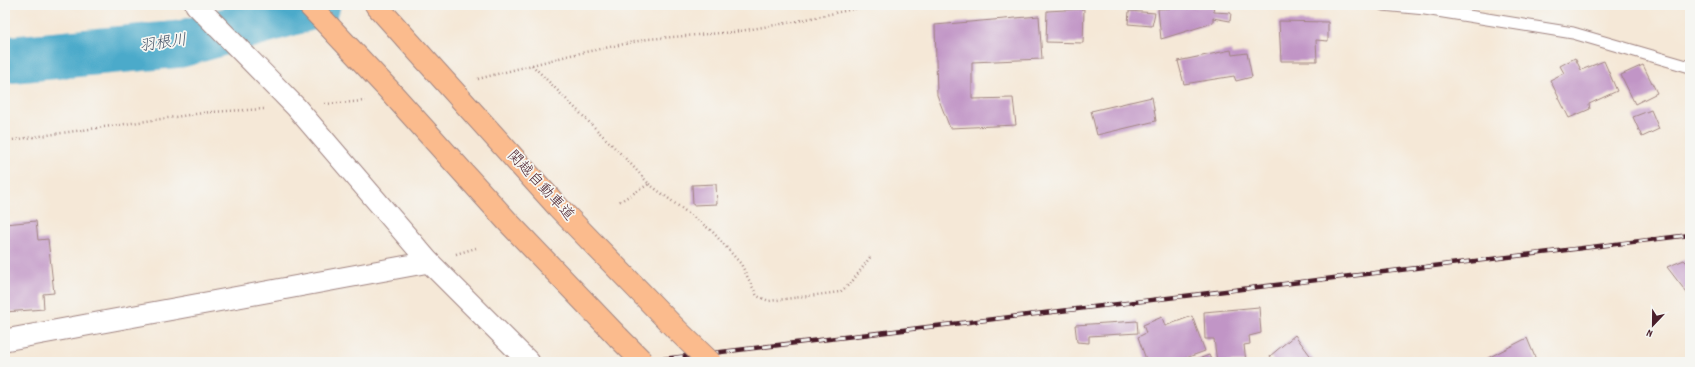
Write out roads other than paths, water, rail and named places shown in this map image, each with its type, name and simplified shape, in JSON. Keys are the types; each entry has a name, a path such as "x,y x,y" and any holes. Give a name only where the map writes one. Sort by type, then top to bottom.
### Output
{"highway":[{"path":"309,5 390,90 507,221 643,362"},
{"name":"関越自動車道","path":"376,5 558,207 710,362"}],"street":[{"path":"196,5 291,102 429,262 529,362"},
{"path":"5,340 429,262"}],"lane":[{"path":"1382,5 1424,9 1573,33 1690,67"}],"waterway":[{"name":"羽根川","path":"5,60 181,44 317,5"}],"railway":[{"path":"638,362 1690,235"}]}
